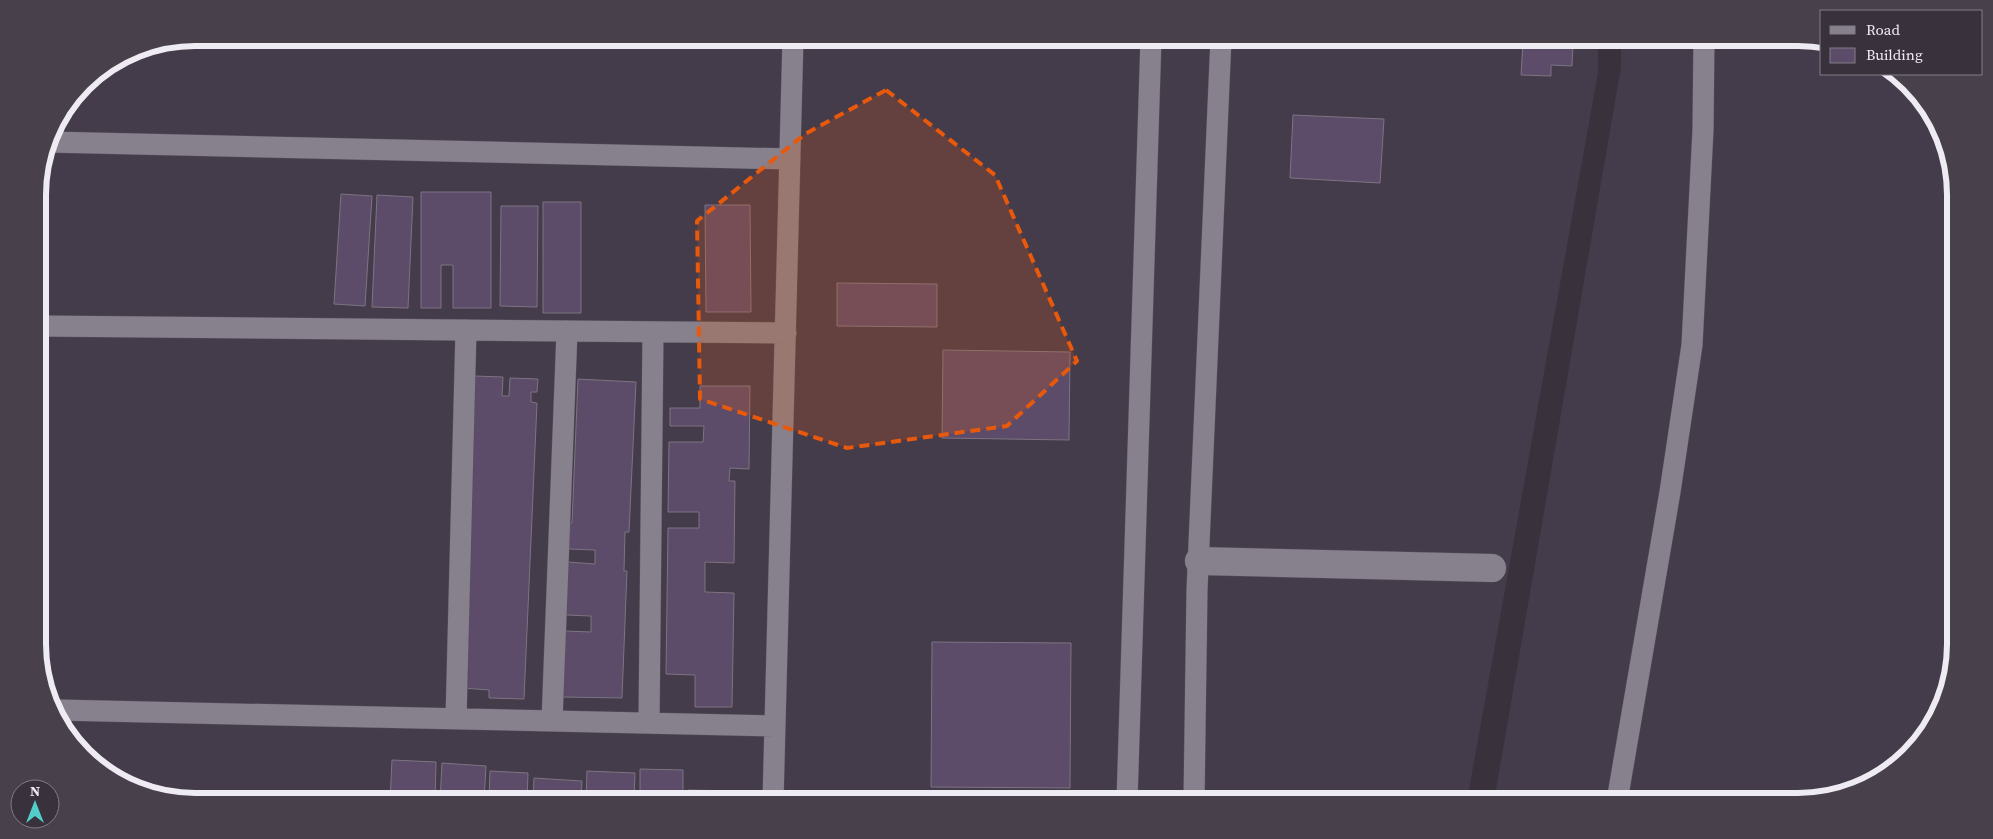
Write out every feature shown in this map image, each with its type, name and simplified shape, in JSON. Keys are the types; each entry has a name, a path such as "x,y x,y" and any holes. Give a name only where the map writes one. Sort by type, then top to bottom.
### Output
{"street":[{"path":"1199,561 1492,568"}],"lane":[{"path":"773,793 793,46"},
{"path":"1127,792 1151,46"},
{"path":"1194,792 1199,561 1221,46"},
{"path":"1619,792 1670,492 1692,345 1701,168 1704,46"},
{"path":"56,142 790,159"},
{"path":"47,326 786,333"},
{"path":"456,719 466,330"},
{"path":"552,721 567,331"},
{"path":"649,723 654,332"},
{"path":"63,710 775,726"}],"highlighted area":[{"path":"886,90 995,175 1077,361 1007,426 847,448 700,399 697,221 805,134"}],"shaded area":[{"path":"196,46 1598,46 1598,73 1469,792 196,793 166,790 148,785 113,768 83,742 71,726 54,691 49,673 46,643 48,176 51,157 58,138 66,121 83,97 113,71 148,54"},
{"path":"1621,46 1797,46 1820,48 1820,75 1885,75 1896,83 1910,97 1927,121 1942,157 1947,196 1947,643 1945,663 1939,691 1922,726 1910,742 1888,762 1872,773 1845,785 1827,790 1807,792 1496,792 1621,67"}],"building":[{"path":"1523,46 1573,46 1572,66 1551,65 1551,76 1521,75"},
{"path":"1293,115 1384,119 1380,183 1290,178"},
{"path":"421,192 491,192 491,308 453,308 453,265 441,265 441,308 421,308"},
{"path":"341,194 372,196 365,306 334,304"},
{"path":"377,195 413,197 408,308 372,307"},
{"path":"543,202 581,202 581,313 543,313"},
{"path":"705,205 750,205 751,312 706,312"},
{"path":"501,206 538,206 537,307 500,306"},
{"path":"837,283 937,284 937,327 837,326"},
{"path":"943,350 1070,352 1069,440 942,438"},
{"path":"474,376 503,377 502,396 509,396 510,378 538,379 537,392 531,392 531,402 537,403 524,699 489,698 489,690 462,688"},
{"path":"578,379 636,382 629,532 625,532 624,571 627,571 622,698 562,697 565,631 591,632 591,616 566,615 568,562 595,564 595,550 569,549 570,523 572,523"},
{"path":"700,386 750,386 749,469 730,468 729,481 735,481 734,563 705,562 705,592 734,593 732,707 695,707 695,675 666,674 668,528 699,528 699,512 668,512 669,442 703,442 704,426 670,426 670,408 700,408"},
{"path":"932,642 1071,643 1070,788 931,787"},
{"path":"392,760 436,762 435,793 390,793"},
{"path":"442,763 486,766 484,793 440,793"},
{"path":"640,769 683,770 683,793 640,793"},
{"path":"490,771 528,773 527,793 489,793"},
{"path":"587,771 635,773 634,793 586,793"},
{"path":"534,778 582,781 581,793 533,793"},
{"path":"688,790 736,791 736,793 688,793"}]}
